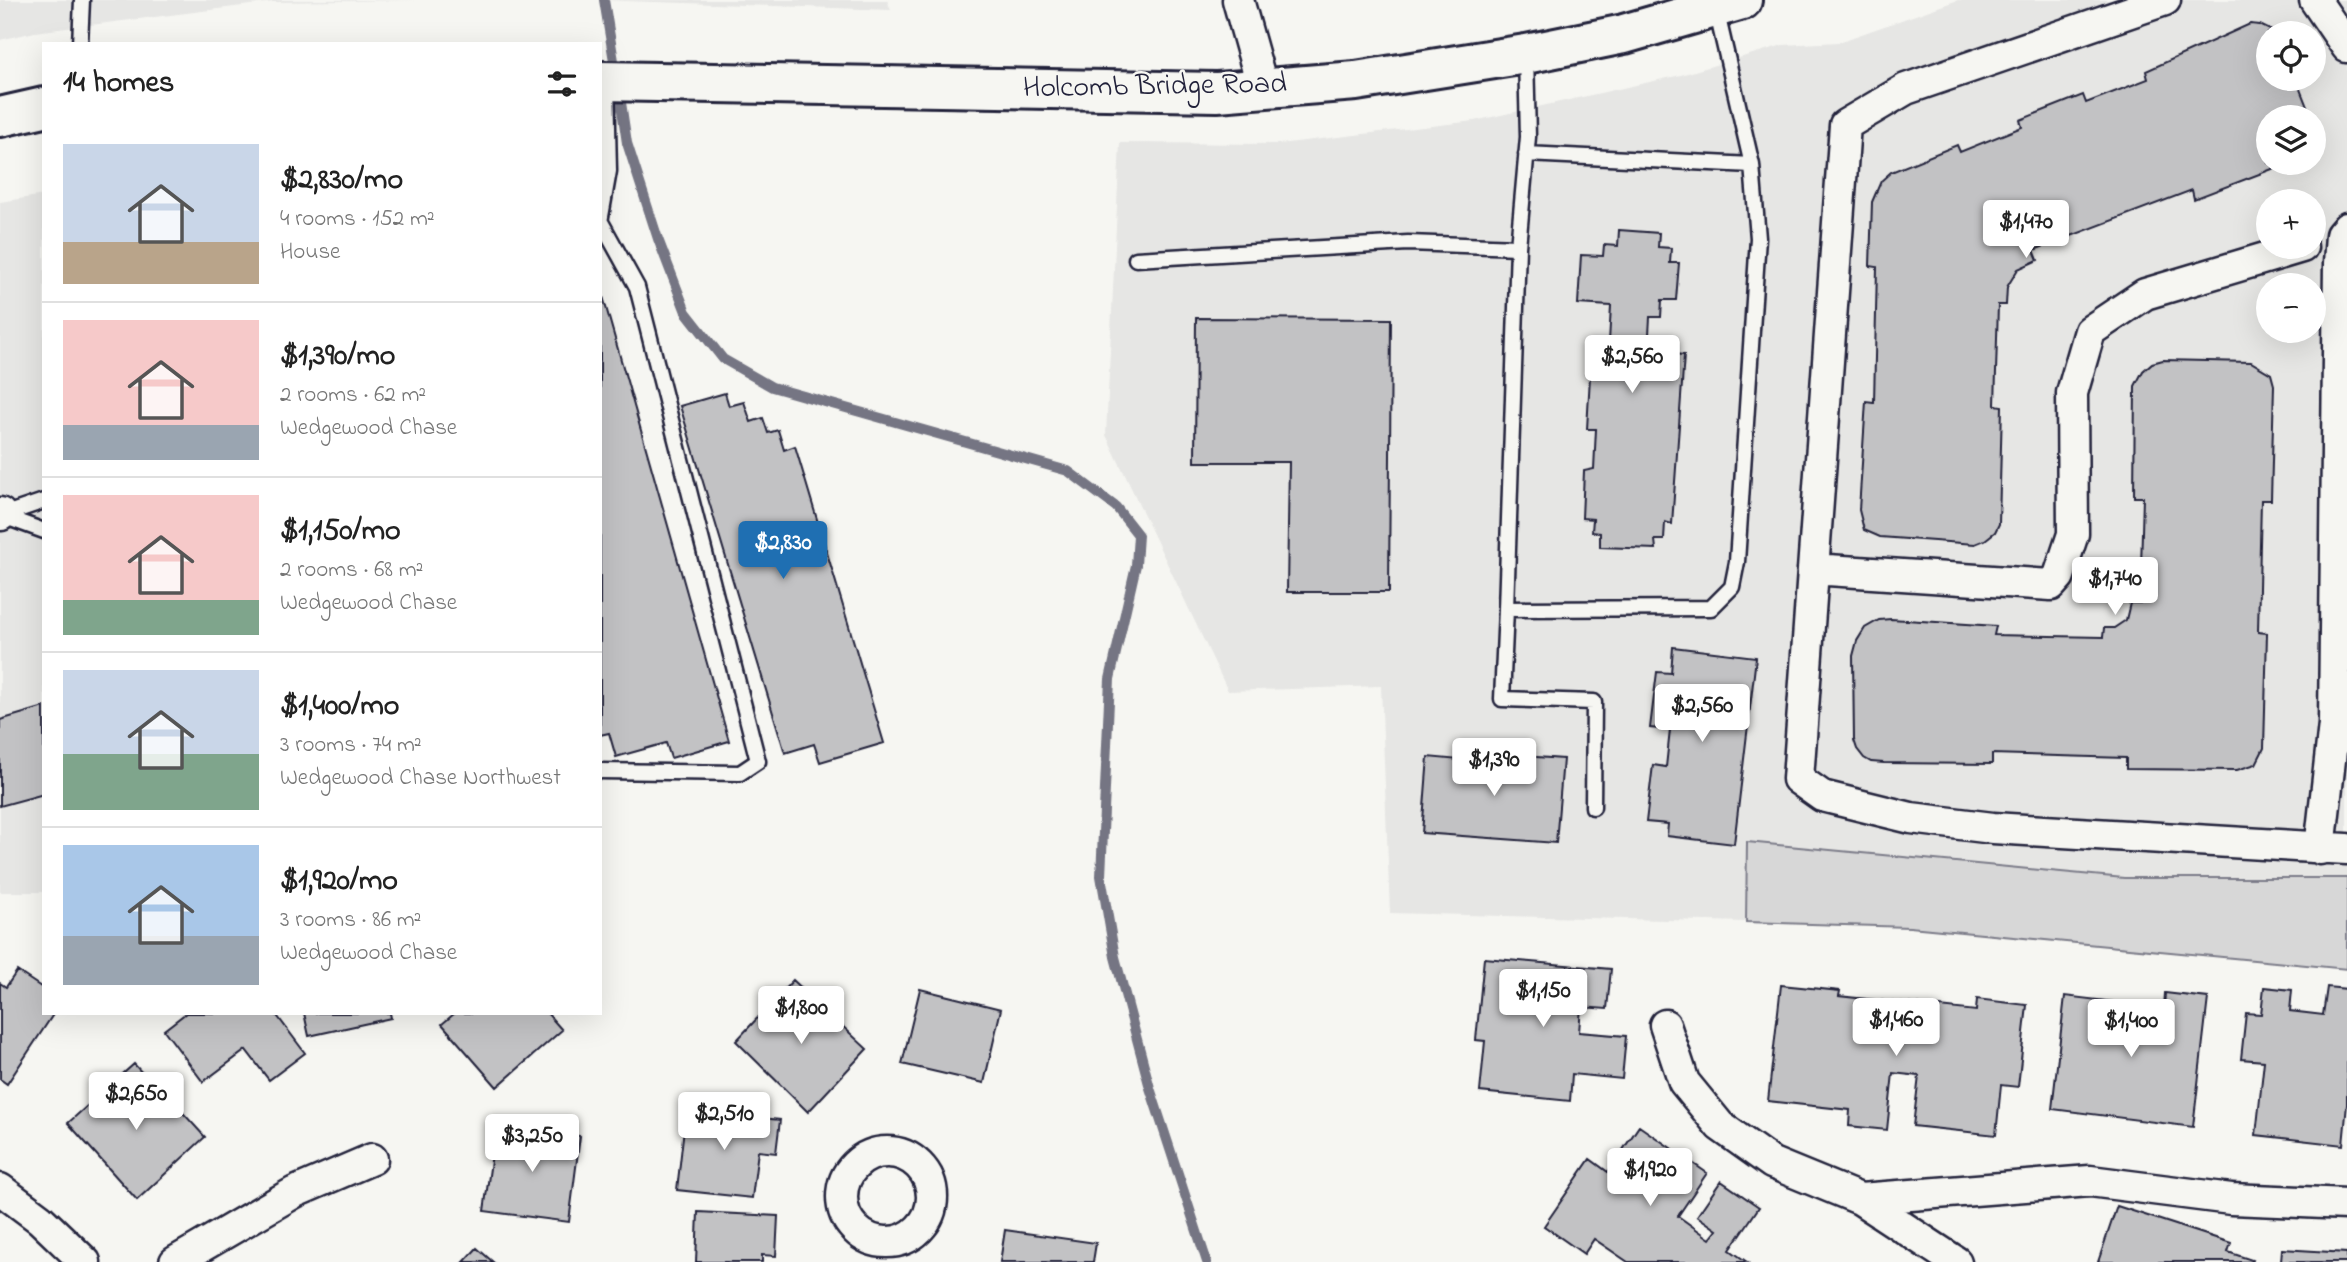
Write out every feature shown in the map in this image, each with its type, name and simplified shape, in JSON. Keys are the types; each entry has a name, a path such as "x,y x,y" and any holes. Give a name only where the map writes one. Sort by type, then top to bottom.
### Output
{"main road":[{"name":"Holcomb Bridge Road","path":"604,81 1217,92 1263,89 1356,81 1525,54 1625,34 1729,4"},
{"path":"0,117 42,107"}],"street":[{"path":"1238,0 1263,89"},
{"path":"2165,0 1906,89 1845,125 1798,779 1822,796 1911,818 1993,828 2333,849 2339,263 2334,235"},
{"path":"2315,0 2347,47"},
{"path":"1813,569 2051,585 2059,576 2073,534 2072,393 2090,331 2145,294 2262,259"},
{"path":"1665,1025 1684,1082 1720,1126 1772,1163 1860,1199 1955,1262"},
{"path":"175,1262 295,1192 372,1159"},
{"path":"1860,1199 2090,1181 2231,1199 2347,1204"},
{"path":"0,1189 40,1219 85,1262"}],"lane":[{"path":"80,42 82,0"},
{"path":"1506,609 1710,607 1732,587 1738,562 1758,238 1752,165 1729,4"},
{"path":"1525,54 1528,137 1518,247 1502,699 1594,702 1593,807"},
{"path":"602,216 609,171 604,81"},
{"path":"1526,154 1752,165"},
{"path":"602,224 637,287 758,761 740,773 602,771"},
{"path":"1136,259 1408,243 1518,247"},
{"path":"0,515 42,502"},
{"path":"0,515 42,530"}],"shaded area":[{"path":"0,0 416,0 273,2 35,32 0,40"},
{"path":"597,0 887,0 891,10"},
{"path":"1958,0 2347,0 2347,877 2124,878 1747,843 1746,922 1390,913 1381,686 1228,691 1106,435 1120,143 1279,144 1474,121 1681,75 1783,45 1839,42"},
{"path":"42,195 42,892 0,892 0,202"},
{"path":"1747,842 2124,878 2347,878 2347,969 1910,927 1746,922"}],"building":[{"path":"2250,24 2256,25 2256,91 2301,91 2306,105 2256,105 2257,175 2194,199 2192,190 2034,250 2038,260 2018,269 2007,287 2006,305 1998,305 1995,405 2002,406 1999,524 1995,532 1975,544 1880,537 1864,530 1859,510 1866,401 1874,402 1877,267 1870,266 1872,202 1881,181 1891,172 1957,145 1960,152 2022,127 2020,120 2083,95 2086,103 2148,79 2146,71"},
{"path":"1619,230 1659,233 1658,247 1671,248 1670,263 1679,263 1676,300 1662,300 1661,317 1650,317 1648,352 1684,355 1672,524 1665,522 1664,540 1655,540 1656,549 1600,547 1600,533 1592,532 1593,519 1582,518 1584,471 1594,469 1596,429 1587,429 1591,359 1608,360 1611,306 1578,304 1581,255 1603,256 1604,245 1618,246"},
{"path":"602,293 729,741 671,758 666,743 616,757 609,733 602,735"},
{"path":"1196,318 1391,319 1389,592 1287,592 1289,462 1195,462"},
{"path":"2163,360 2251,362 2271,374 2274,385 2271,500 2261,500 2258,632 2267,633 2264,748 2256,764 2237,770 2126,769 2126,758 1992,754 1992,764 1884,763 1871,762 1864,758 1854,740 1853,656 1857,641 1865,628 1879,620 1996,626 1994,635 2103,637 2104,628 2114,628 2126,620 2130,603 2140,603 2143,497 2134,497 2135,386 2143,371 2152,363"},
{"path":"725,393 729,406 744,402 751,422 763,418 768,433 778,430 784,450 795,446 884,743 820,762 814,744 785,753 680,406"},
{"path":"1673,647 1756,657 1734,844 1667,836 1668,824 1646,822 1653,765 1666,767 1670,730 1650,728 1657,672 1671,673"},
{"path":"42,708 42,795 0,806 0,720"},
{"path":"1482,753 1563,759 1556,843 1422,833 1428,757 1481,762"},
{"path":"1484,958 1611,969 1607,1009 1581,1007 1579,1032 1626,1036 1622,1079 1572,1074 1570,1101 1480,1092 1485,1041 1476,1040"},
{"path":"17,971 42,988 42,1015 53,1015 7,1084 0,1079 0,983 6,987"},
{"path":"793,980 867,1049 808,1112 736,1041"},
{"path":"1781,985 1840,991 1839,996 1976,1011 1977,999 2027,1005 2018,1087 2001,1085 1996,1135 1913,1126 1919,1076 1893,1073 1887,1130 1849,1126 1850,1110 1768,1101"},
{"path":"2264,987 2292,990 2290,1011 2323,1015 2327,987 2347,989 2347,1104 2343,1145 2256,1135 2264,1061 2241,1059 2246,1013 2261,1014"},
{"path":"920,989 1001,1009 984,1083 902,1064"},
{"path":"2165,993 2208,998 2193,1127 2052,1109 2065,996 2164,1008"},
{"path":"183,1015 276,1015 305,1053 269,1080 246,1050 203,1082 164,1030"},
{"path":"304,1015 390,1015 391,1018 309,1036"},
{"path":"453,1015 549,1015 562,1030 497,1087 442,1024"},
{"path":"134,1064 205,1137 137,1200 68,1123"},
{"path":"686,1110 780,1120 776,1153 758,1151 752,1198 677,1190"},
{"path":"496,1125 580,1136 569,1222 484,1211"},
{"path":"1639,1126 1707,1173 1678,1216 1710,1239 1717,1230 1697,1216 1721,1181 1759,1207 1730,1250 1747,1262 1628,1262 1594,1239 1584,1254 1544,1226 1590,1159 1608,1172"},
{"path":"2117,1206 2231,1243 2228,1252 2252,1260 2098,1262"},
{"path":"698,1212 778,1216 776,1256 762,1255 762,1262 696,1262"},
{"path":"1005,1230 1096,1243 1093,1262 1000,1262"},
{"path":"477,1248 493,1262 464,1262"},
{"path":"2282,1249 2347,1253 2347,1262 2281,1262"}],"waterway":[{"path":"604,0 616,73"},
{"path":"619,89 627,143 658,239 686,312 723,359 772,387 1068,471 1116,507 1138,535 1136,565 1110,679 1101,876 1115,957 1150,1088 1207,1262"}]}
